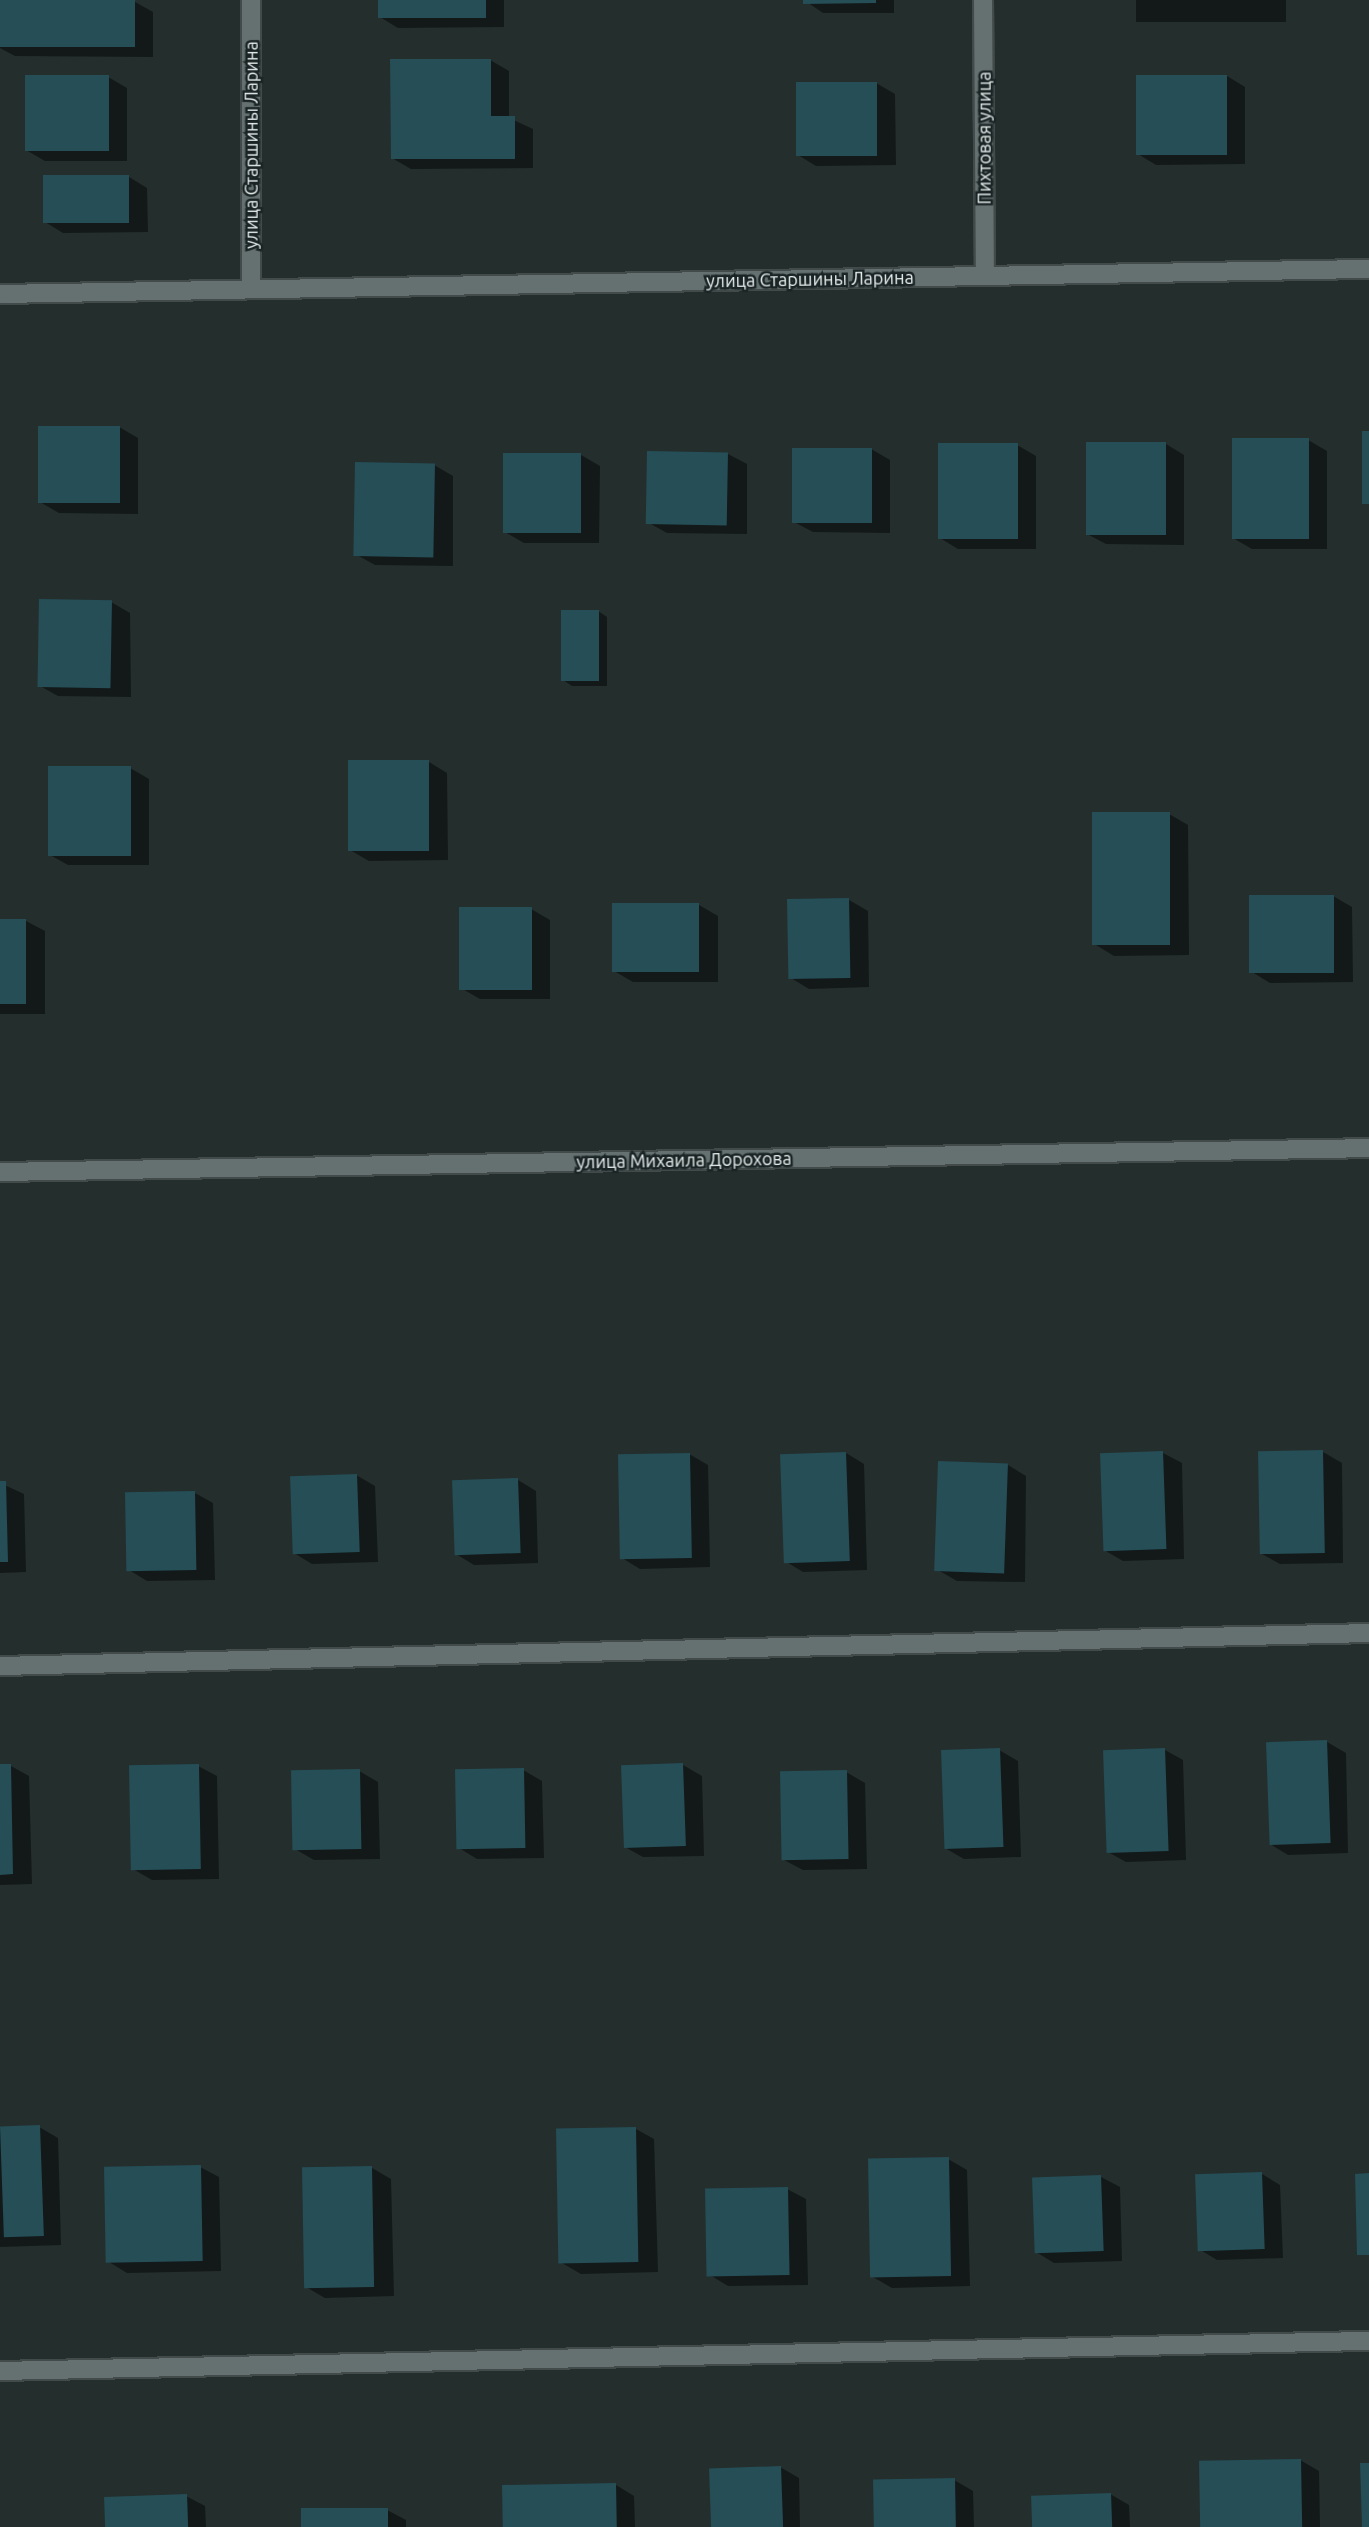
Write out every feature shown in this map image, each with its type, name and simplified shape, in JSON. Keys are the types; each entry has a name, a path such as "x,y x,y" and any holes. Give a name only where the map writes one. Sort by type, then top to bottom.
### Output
{"street":[{"name":"улица Старшины Ларина","path":"251,0 251,289"},
{"name":"Пихтовая улица","path":"983,0 985,276"},
{"name":"улица Старшины Ларина","path":"0,294 1369,269"},
{"name":"улица Михаила Дорохова","path":"0,1172 1369,1149"},
{"path":"0,1666 1369,1633"},
{"path":"0,2371 1369,2341"}],"building":[{"path":"0,0 135,0 135,47 0,47"},
{"path":"378,0 486,0 486,18 378,18"},
{"path":"803,0 876,0 876,3 803,4"},
{"path":"390,59 491,59 491,116 515,116 515,159 391,159"},
{"path":"25,75 109,75 109,151 25,151"},
{"path":"1136,75 1227,75 1227,155 1136,155"},
{"path":"796,82 877,82 877,156 796,156"},
{"path":"43,175 129,175 129,223 43,223"},
{"path":"38,426 120,426 120,503 38,503"},
{"path":"1362,431 1369,431 1369,504 1362,504"},
{"path":"1232,438 1309,438 1309,539 1232,539"},
{"path":"1086,442 1166,442 1166,535 1086,535"},
{"path":"938,443 1018,443 1018,539 938,539"},
{"path":"792,448 872,448 872,523 792,523"},
{"path":"647,451 728,452 727,525 646,524"},
{"path":"503,453 581,453 581,533 503,533"},
{"path":"355,462 435,463 433,557 353,556"},
{"path":"39,599 112,600 110,688 37,687"},
{"path":"561,610 599,610 599,681 561,681"},
{"path":"348,760 429,760 429,851 348,851"},
{"path":"48,766 131,766 131,856 48,856"},
{"path":"1092,812 1170,812 1170,945 1092,945"},
{"path":"1249,895 1334,895 1334,973 1249,973"},
{"path":"849,898 850,978 788,979 787,899"},
{"path":"612,903 699,903 699,972 612,972"},
{"path":"459,907 532,907 532,990 459,990"},
{"path":"0,919 26,919 26,1004 0,1004"},
{"path":"1323,1450 1325,1553 1260,1554 1258,1451"},
{"path":"1163,1451 1166,1549 1103,1551 1100,1453"},
{"path":"846,1452 850,1561 784,1563 780,1454"},
{"path":"690,1453 692,1558 620,1559 618,1454"},
{"path":"938,1461 1008,1463 1004,1573 934,1571"},
{"path":"357,1474 360,1552 293,1554 290,1476"},
{"path":"518,1478 521,1553 455,1555 452,1480"},
{"path":"0,1481 6,1481 8,1562 0,1562"},
{"path":"195,1491 196,1570 126,1571 125,1492"},
{"path":"1327,1740 1331,1843 1270,1845 1266,1742"},
{"path":"1000,1748 1003,1847 944,1849 941,1750"},
{"path":"1165,1748 1169,1851 1107,1853 1103,1750"},
{"path":"683,1763 686,1846 624,1848 621,1765"},
{"path":"0,1764 11,1764 13,1874 0,1875"},
{"path":"199,1764 201,1869 131,1870 129,1765"},
{"path":"524,1768 525,1848 456,1849 455,1769"},
{"path":"360,1769 361,1849 292,1850 291,1770"},
{"path":"847,1770 849,1859 782,1860 780,1771"},
{"path":"40,2125 44,2236 4,2237 0,2126"},
{"path":"636,2127 638,2262 558,2263 556,2128"},
{"path":"949,2157 951,2276 870,2277 868,2158"},
{"path":"201,2165 203,2261 106,2263 104,2167"},
{"path":"372,2166 374,2287 304,2288 302,2167"},
{"path":"1262,2172 1265,2249 1198,2251 1195,2174"},
{"path":"1369,2173 1369,2255 1357,2255 1355,2174"},
{"path":"1101,2175 1104,2251 1035,2253 1032,2177"},
{"path":"788,2187 790,2275 707,2276 705,2188"},
{"path":"1301,2459 1302,2527 1200,2527 1199,2461"},
{"path":"1360,2463 1369,2463 1369,2527 1362,2527"},
{"path":"781,2466 783,2527 711,2527 709,2469"},
{"path":"955,2478 956,2527 874,2527 873,2479"},
{"path":"616,2483 617,2527 503,2527 502,2485"},
{"path":"1111,2493 1112,2527 1032,2527 1031,2496"},
{"path":"187,2494 188,2527 105,2527 104,2497"},
{"path":"301,2508 388,2508 388,2527 301,2527"}]}
